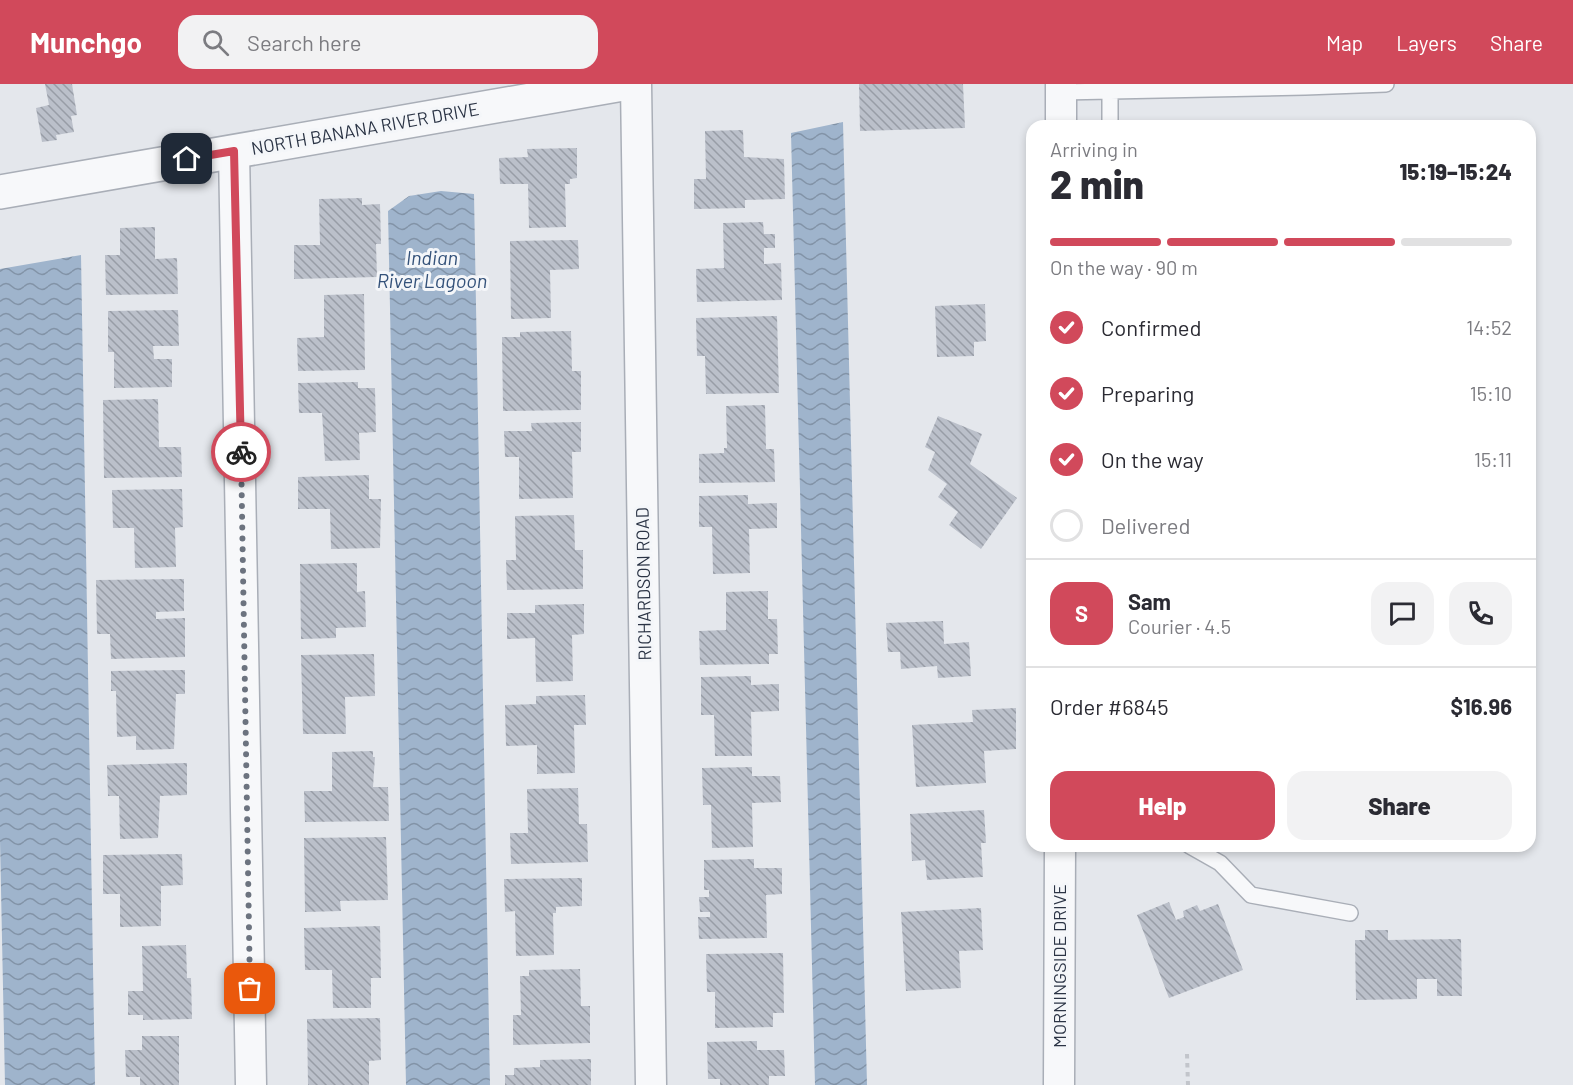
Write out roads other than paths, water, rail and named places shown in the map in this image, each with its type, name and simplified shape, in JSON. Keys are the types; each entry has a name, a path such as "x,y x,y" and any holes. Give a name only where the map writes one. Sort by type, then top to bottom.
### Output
{"street":[{"name":"NORTH BANANA RIVER DRIVE","path":"0,192 623,84"},
{"name":"RICHARDSON ROAD","path":"636,84 651,1085"},
{"path":"1061,88 1061,120"},
{"path":"234,151 251,1085"},
{"name":"MORNINGSIDE DRIVE","path":"1059,1085 1060,852"}],"lane":[{"path":"1061,88 1110,91 1131,87 1386,84"},
{"path":"1110,91 1110,120"},
{"path":"1201,852 1220,863 1251,895 1350,913"}],"water":[{"path":"843,122 867,1085 815,1085 791,133"},
{"name":"Indian River Lagoon","path":"441,191 474,194 490,1085 406,1085 388,211 409,196"},
{"path":"81,255 95,1085 5,1085 0,840 0,269"}]}
